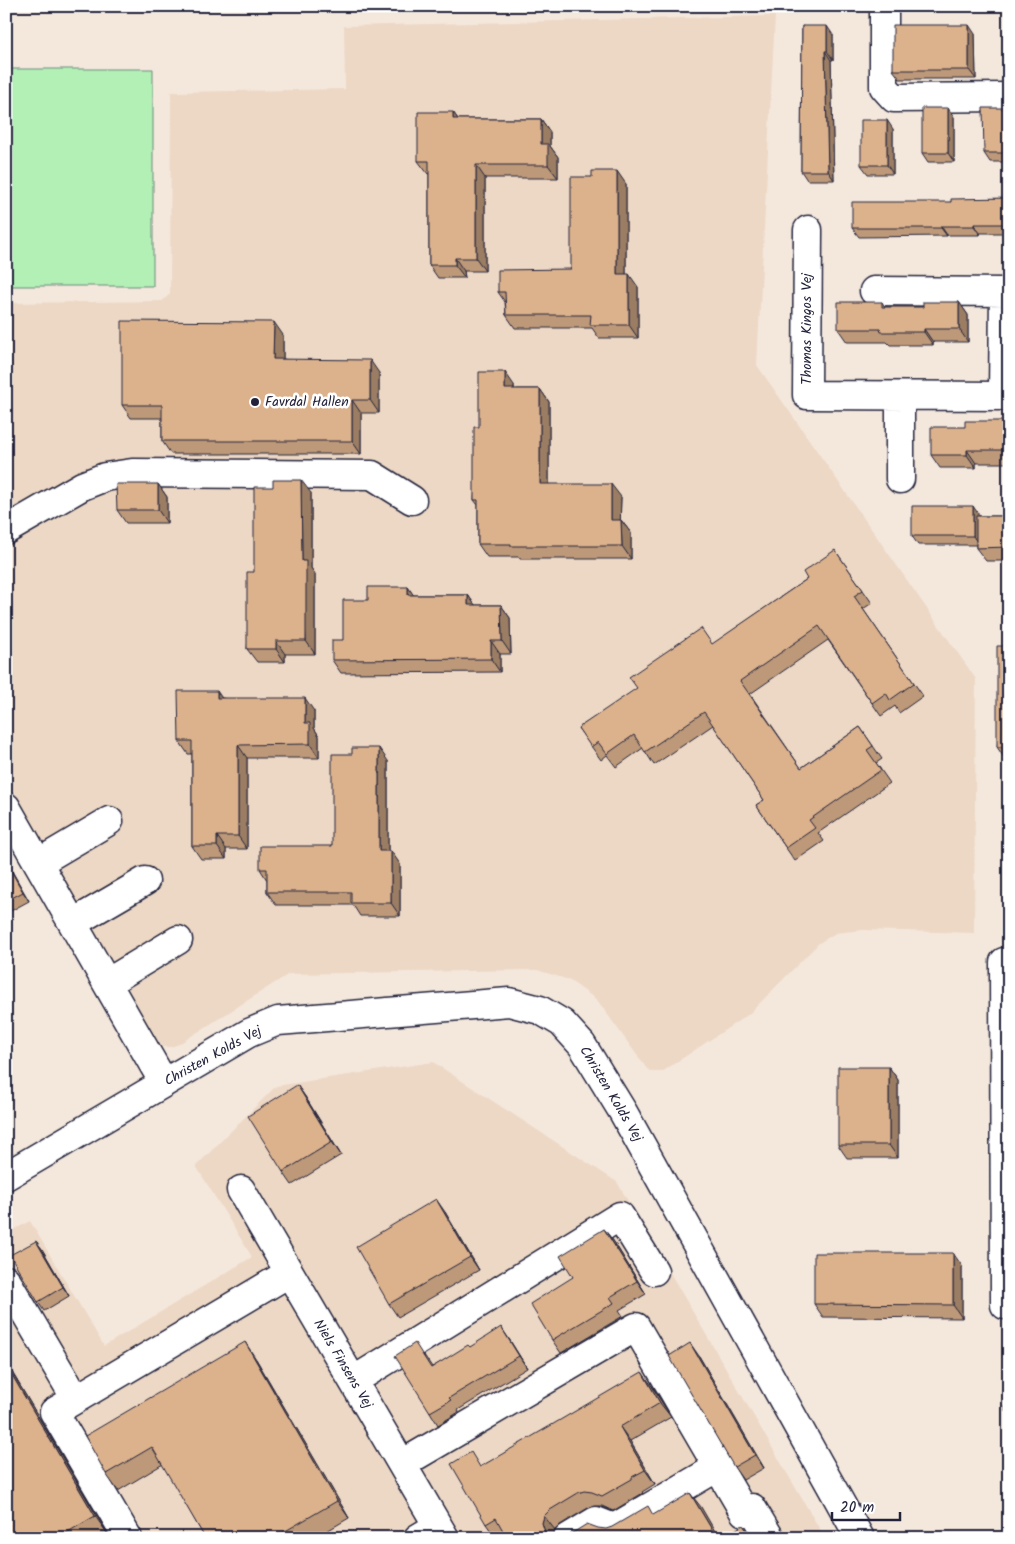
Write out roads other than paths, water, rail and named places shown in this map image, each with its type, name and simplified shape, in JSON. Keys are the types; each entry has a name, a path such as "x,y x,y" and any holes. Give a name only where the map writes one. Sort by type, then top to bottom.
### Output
{"street":[{"path":"884,6 884,87 894,98 1009,97"},
{"name":"Thomas Kingos Vej","path":"808,230 807,395 1006,396 1006,292 874,291"},
{"path":"900,396 900,479"},
{"path":"6,530 82,486 105,477 132,473 372,475 412,500"},
{"path":"6,807 164,1083"},
{"path":"38,863 109,822"},
{"path":"73,924 145,881"},
{"path":"107,983 178,940"},
{"path":"1005,1305 1004,962 1009,962"},
{"name":"Christen Kolds Vej","path":"6,1176 249,1033 278,1021 509,1002 540,1010 562,1023 582,1045 623,1112 860,1538"},
{"name":"Niels Finsens Vej","path":"241,1190 402,1464 434,1534"},
{"path":"353,1381 620,1216 654,1271"},
{"path":"128,1538 54,1412 289,1273"},
{"path":"6,1280 76,1399"},
{"path":"402,1464 636,1327 744,1512 752,1508 770,1538"},
{"path":"568,1538 596,1521 614,1528 718,1467"}],"place":[{"name":"Favrdal Hallen","path":"255,402"}]}
